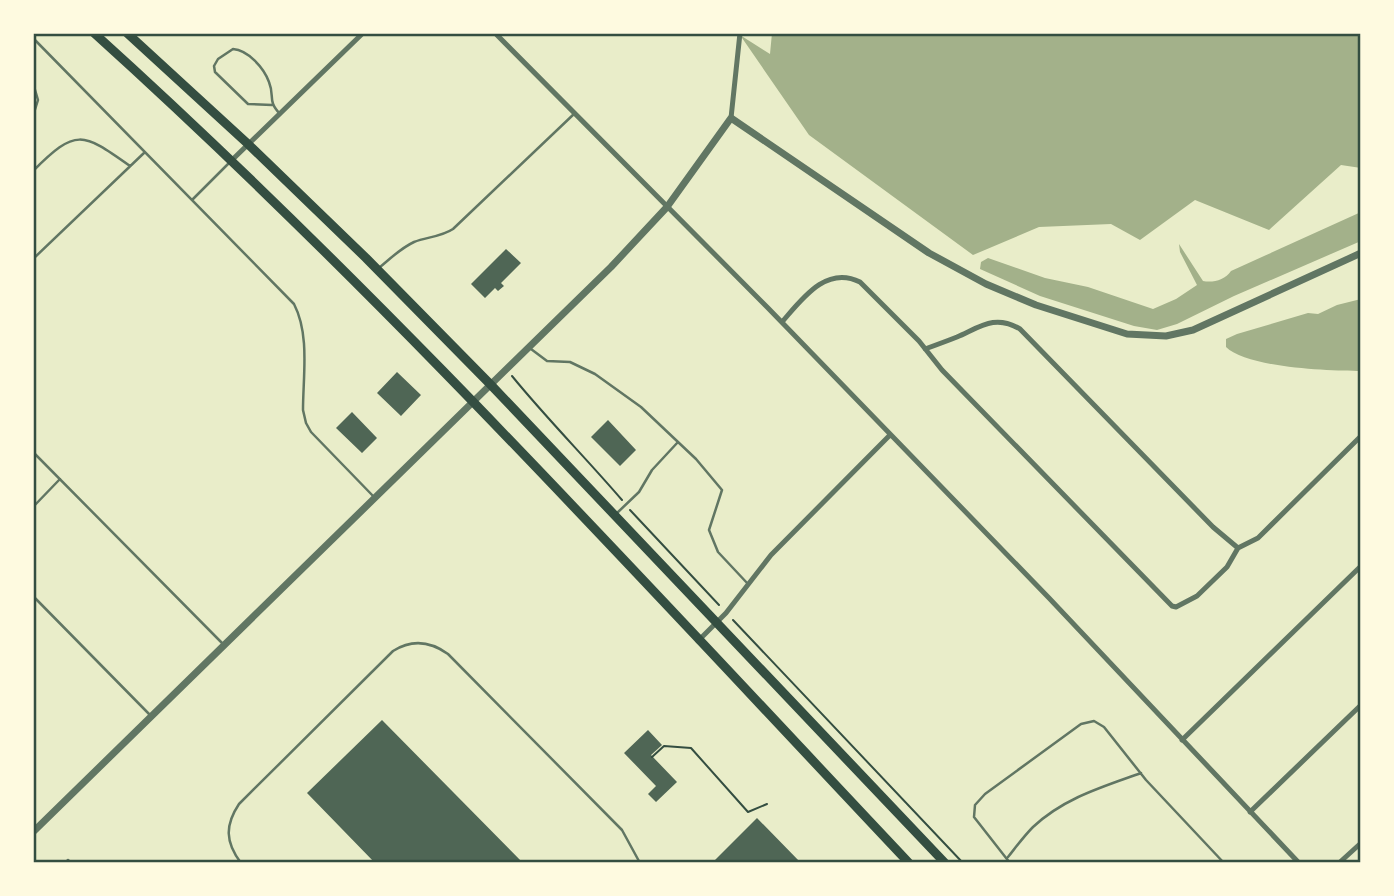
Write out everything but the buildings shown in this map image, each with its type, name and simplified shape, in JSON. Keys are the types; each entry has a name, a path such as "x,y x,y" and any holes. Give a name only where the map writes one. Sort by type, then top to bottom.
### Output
{"main road":[{"path":"94,33 232,160 347,273 909,863"},
{"path":"127,33 248,144 377,269 491,385 945,863"}],"street":[{"path":"232,160 363,33"},
{"path":"495,33 782,322 1049,598 1299,863"},
{"path":"33,832 529,348 667,207 731,118 740,33"},
{"path":"731,118 957,269 1017,298 1127,334 1166,336 1193,330 1361,254"},
{"path":"782,322 828,278 850,277 859,282 1168,604 1176,607 1197,596 1227,567 1238,548 1258,538 1361,436"},
{"path":"925,349 986,323 998,321 1020,329 1213,527 1238,548"},
{"path":"698,641 717,623 771,555 890,435"},
{"path":"1182,740 1361,566"},
{"path":"1250,812 1361,705"},
{"path":"1339,863 1361,843"}],"lane":[{"path":"34,40 294,304 303,330 303,410 306,423 311,432 375,498"},
{"path":"272,105 248,104 215,72 214,66 218,59 233,49 240,50 251,58 270,83 272,105 280,114"},
{"path":"33,83 38,100 33,116"},
{"path":"377,269 403,248 453,229 575,113"},
{"path":"33,171 67,141 84,139 107,149 130,166"},
{"path":"33,259 145,152"},
{"path":"192,200 232,160"},
{"path":"529,348 547,361 570,362 596,374 641,407 678,442 722,490 709,530 718,552 748,584"},
{"path":"614,516 639,492 652,470 678,442"},
{"path":"33,452 224,645"},
{"path":"33,507 60,480"},
{"path":"33,596 151,716"},
{"path":"241,863 228,838 228,826 239,804 393,651 403,645 416,643 438,647 448,654 622,830 640,863"},
{"path":"1010,863 974,817 975,806 985,794 1081,724 1094,722 1104,727 1141,773 1224,863"},
{"path":"1007,857 1032,828 1053,810 1080,794 1141,773"},
{"path":"65,863 68,860 71,863"}],"path":[{"path":"652,757 664,746 691,748 748,812 767,804"}],"shaded area":[{"path":"772,33 1361,33 1361,168 1341,165 1269,230 1195,200 1140,240 1111,224 1039,227 973,255 809,135 740,35 770,54"},
{"path":"1361,212 1361,241 1177,324 1157,330 1134,326 1040,296 980,269 981,262 988,258 1045,278 1088,287 1153,309 1176,299 1197,285 1180,252 1179,244 1203,281 1215,281 1226,277 1231,271"},
{"path":"1361,299 1361,371 1270,364 1252,360 1226,347 1226,339 1237,334 1308,313 1318,314 1337,305"}]}
